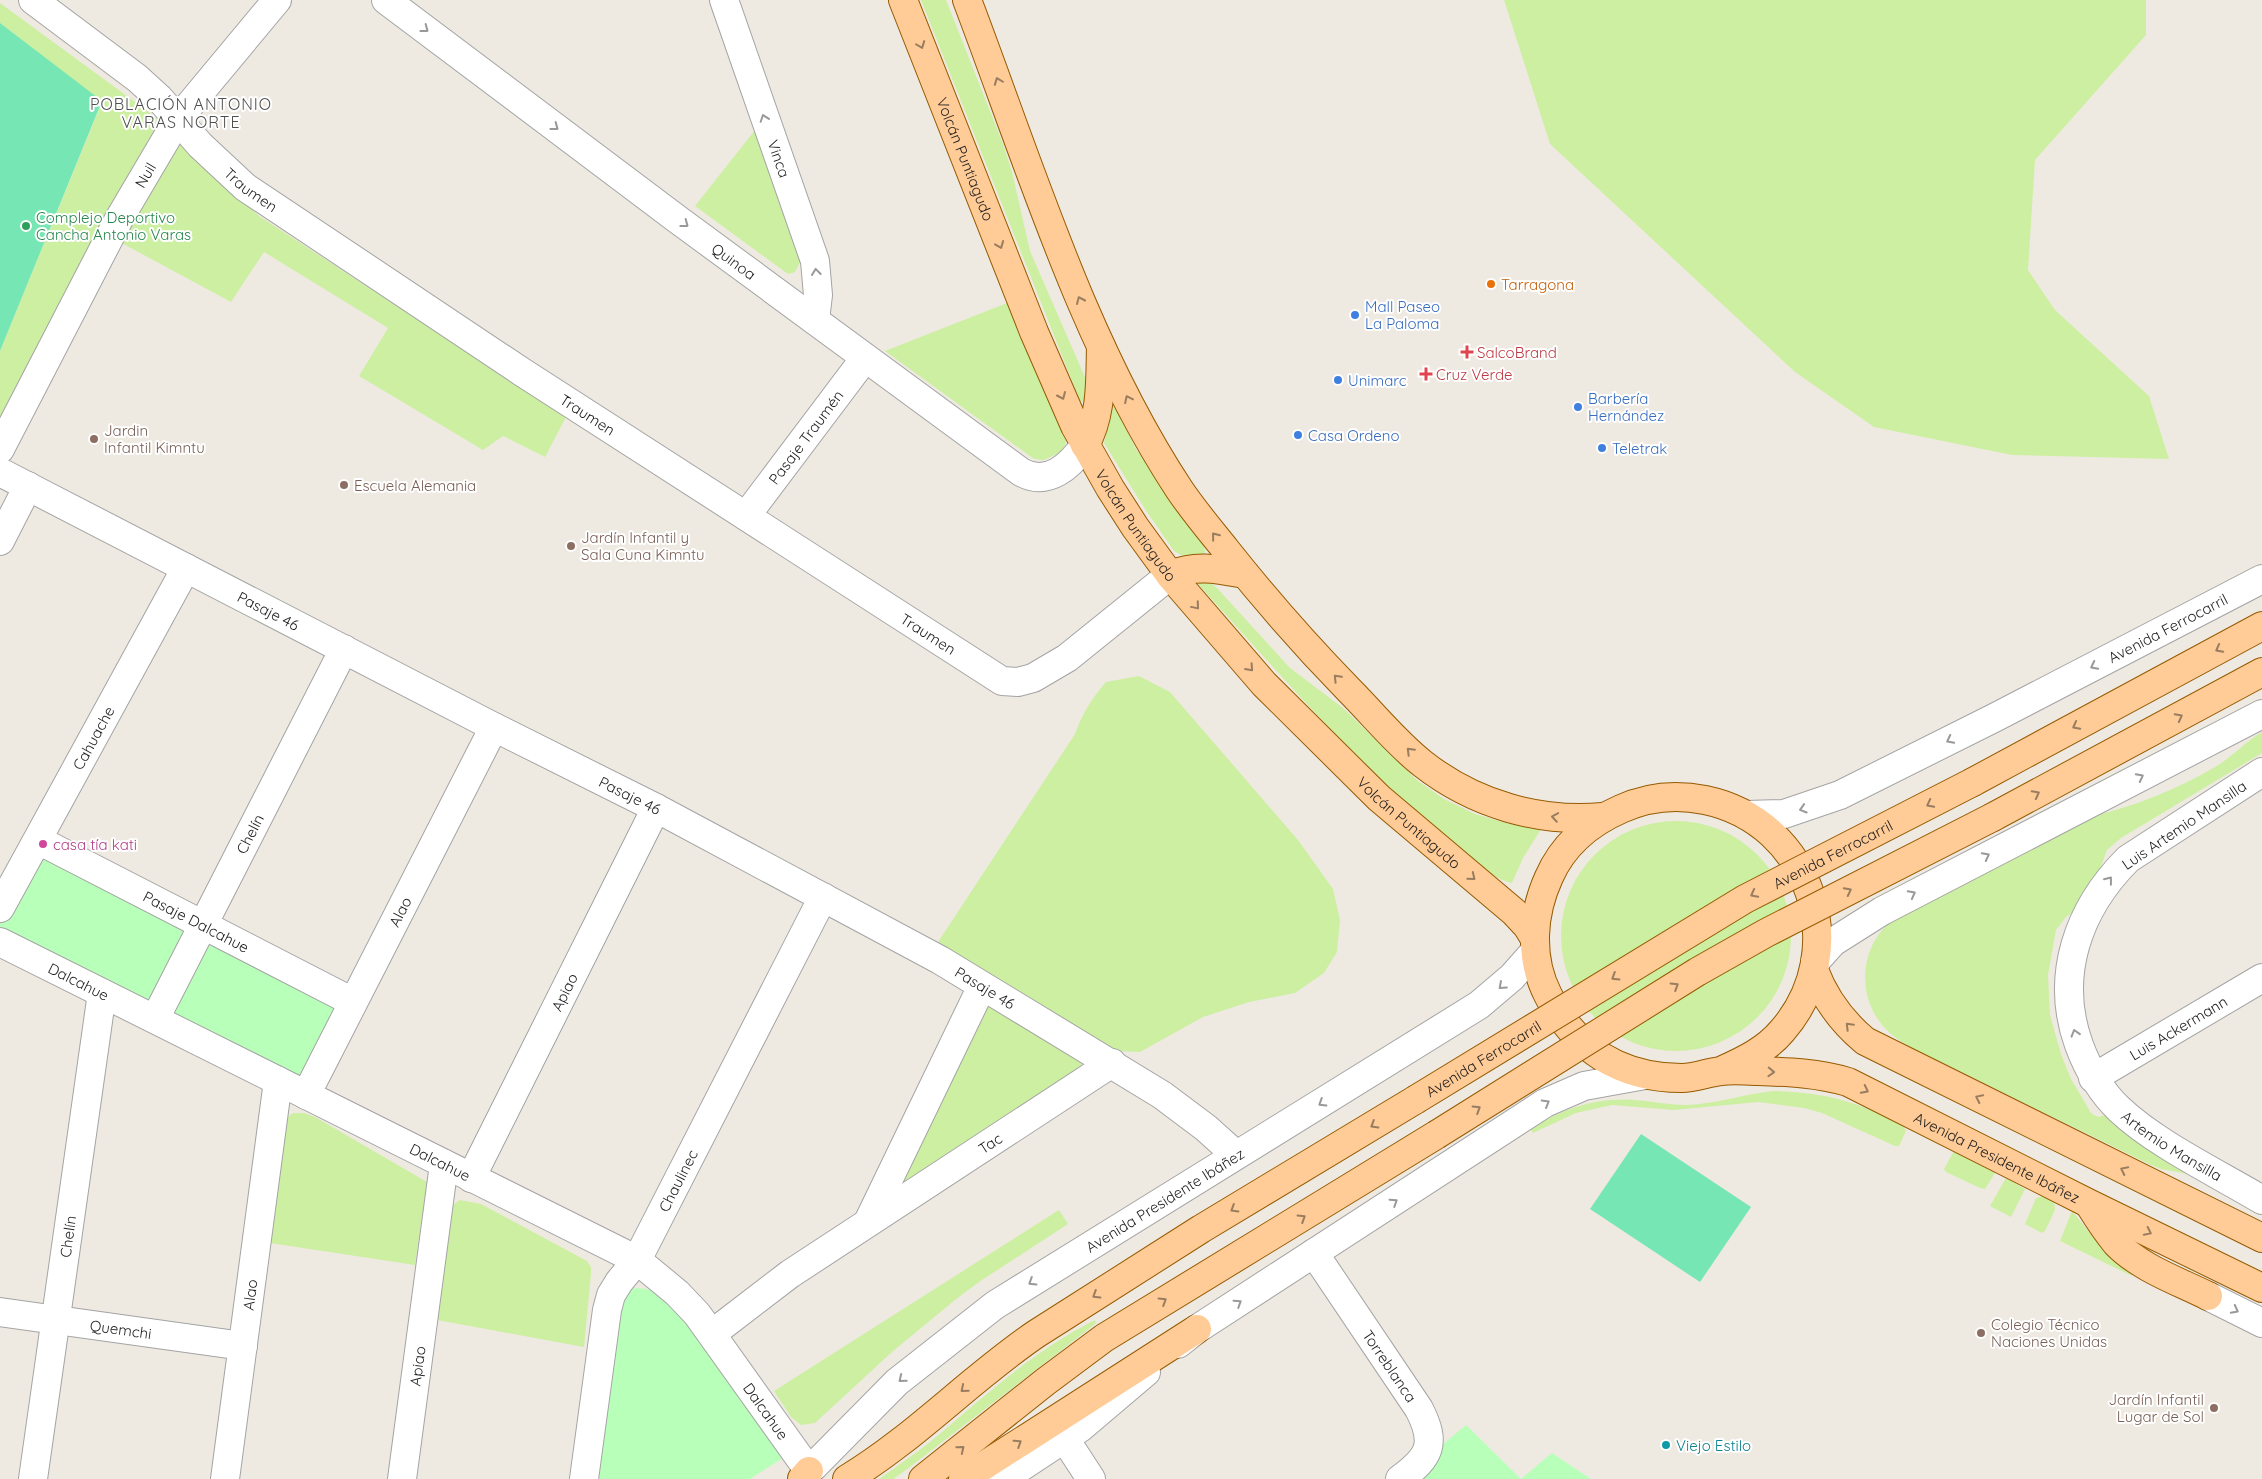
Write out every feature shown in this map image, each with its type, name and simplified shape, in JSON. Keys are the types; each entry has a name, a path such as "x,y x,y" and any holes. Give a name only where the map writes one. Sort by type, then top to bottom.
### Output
{"main road":[{"name":"Volcán Puntiagudo","path":"903,0 1034,332 1086,445 1135,527 1170,575 1264,684 1379,798 1499,899 1527,926 1535,945"},
{"path":"967,0 1072,279 1101,344 1140,424 1179,489 1245,574 1326,666 1378,719 1421,762 1455,787 1492,802 1529,813 1568,819 1603,817"},
{"path":"1086,445 1096,420 1100,385 1101,344"},
{"path":"1170,575 1182,570 1206,567 1245,574"},
{"name":"Avenida Ferrocarril","path":"847,1479 898,1444 1003,1358 1036,1334 1201,1229 1745,899 1973,782 2262,626"},
{"path":"923,1479 1045,1382 1104,1338 1436,1135 1697,972 1766,933 1993,817 2262,672"},
{"name":"Avenida Presidente Ibáñez","path":"1723,1070 1755,1055 1782,1032 1802,1003 1815,966 1817,926 1812,899 1802,873 1788,850 1768,830 1746,815 1719,803 1690,797 1661,797 1632,804 1603,817 1566,848 1542,891 1536,915 1535,945 1543,985 1559,1017 1582,1043 1611,1063 1645,1075 1684,1078 1723,1070 1795,1072 1819,1075 1848,1082 2262,1288"},
{"name":"Avenida Presidente Ibáñez","path":"1815,966 1822,989 1834,1010 1847,1026 1865,1041 2262,1238"},
{"path":"2150,1182 2218,1210 2262,1224"},
{"path":"2088,1203 2117,1244 2144,1264 2208,1296"},
{"path":"963,1479 1197,1329"}],"street":[{"name":"Traumen","path":"33,0 137,78 178,119 200,145 245,187 522,372 1002,681 1018,682 1033,678 1068,658 1170,575"},
{"name":"Nuil","path":"0,449 119,220 178,119 277,0"},
{"name":"Quinoa","path":"386,0 865,358 1029,476 1038,478 1050,476 1063,470 1086,445"},
{"name":"Vinca","path":"724,0 815,261 818,295 815,320"},
{"name":"Pasaje Traumén","path":"746,516 865,358"},
{"name":"Pasaje 46","path":"0,472 494,727 656,808 940,960 1162,1095 1206,1128 1236,1155"},
{"path":"0,541 28,486"},
{"name":"Cahuache","path":"0,908 186,568"},
{"name":"Avenida Ferrocarril","path":"1746,815 1784,814 1840,795 1994,718 2262,579"},
{"name":"Chelín","path":"155,1019 344,649"},
{"path":"1815,966 1833,942 1882,911 2262,714"},
{"name":"Alao","path":"306,1095 494,727"},
{"name":"Luis Artemio Mansilla","path":"2093,1078 2075,1033 2070,1014 2068,992 2071,960 2084,924 2099,893 2112,875 2128,859 2262,772"},
{"name":"Apiao","path":"471,1178 656,808"},
{"name":"Pasaje Dalcahue","path":"38,840 353,1002"},
{"name":"Chaulinec","path":"584,1479 607,1310 615,1288 637,1260 823,897"},
{"name":"Dalcahue","path":"0,942 637,1260 677,1293 712,1333 805,1475"},
{"name":"Avenida Presidente Ibáñez","path":"805,1475 897,1382 995,1305 1479,1004 1512,977 1535,945"},
{"name":"Luis Ackermann","path":"2093,1078 2262,978"},
{"path":"868,1222 982,986"},
{"name":"Chelín","path":"32,1479 102,993"},
{"name":"Tac","path":"712,1333 775,1285 868,1222 1112,1063"},
{"name":"Avenida Presidente Ibáñez","path":"1003,1479 1064,1439 1197,1329 1545,1103 1584,1086 1645,1075"},
{"name":"Artemio Mansilla","path":"2093,1078 2118,1108 2146,1131 2262,1200"},
{"name":"Alao","path":"225,1479 278,1081"},
{"name":"Apiao","path":"402,1479 444,1164"},
{"name":"Torreblanca","path":"1314,1253 1419,1408 1426,1422 1428,1436 1427,1452 1423,1461 1400,1479"},
{"path":"2208,1296 2262,1323"},
{"name":"Quemchi","path":"0,1312 244,1346"},
{"path":"1064,1439 1091,1479"}],"green space":[{"path":"921,0 946,0 1003,144 1012,172 1030,251 1084,375 1089,389 1089,403 1080,401"},
{"path":"1504,0 2146,0 2146,35 2035,160 2028,270 2055,310 2149,396 2169,459 2012,455 1874,427 1795,372 1550,144"},
{"path":"0,3 161,121 197,161 259,216 566,417 545,457 503,436 483,450 359,376 388,328 264,252 231,302 103,233 0,428 0,351 102,102 0,23"},
{"name":"Complejo Deportivo Cancha Antonio Varas","path":"0,23 102,101 0,351"},
{"path":"759,125 801,260 795,272 788,274 695,206"},
{"path":"1007,303 1067,440 1063,451 1044,460 1034,459 885,351"},
{"path":"1112,405 1114,405 1136,449 1203,544 1204,556 1181,555 1174,551 1104,443"},
{"path":"1198,580 1208,581 1217,588 1290,668 1343,708 1418,781 1444,799 1475,814 1506,823 1541,829 1523,858 1512,883 1489,873 1386,785 1290,686 1198,584"},
{"path":"1139,676 1170,692 1298,840 1333,889 1340,920 1337,952 1324,973 1295,993 1249,1002 1203,1017 1140,1052 1116,1051 938,942 1075,734 1084,713 1096,694 1106,682"},
{"path":"2262,732 2262,753 2121,838 2107,850 2098,875 2077,909 2066,917 2056,930 2048,975 2050,1015 2061,1054 2071,1079 2091,1113 2098,1117 2105,1115 2113,1117 2198,1176 2161,1169 2151,1165 1910,1047 1883,1026 1875,1015 1870,1003 1865,977 1866,963 1870,951 1876,939 1889,923 2093,816 2140,802 2186,783 2221,763"},
{"path":"1676,821 1709,826 1720,830 1749,847 1765,863 1777,882 1786,903 1791,936 1786,969 1782,980 1765,1009 1749,1025 1730,1037 1709,1046 1676,1051 1643,1046 1632,1042 1603,1025 1587,1009 1575,990 1566,969 1561,936 1566,903 1570,892 1587,863 1603,847 1622,835 1643,826"},
{"path":"41,846 346,1003 303,1086 0,933 0,924"},
{"path":"989,1006 996,1007 1079,1057 1082,1067 900,1192 892,1185 981,1009"},
{"path":"1773,1091 1808,1093 1856,1104 1887,1117 1903,1126 1906,1131 1899,1146 1895,1146 1822,1113 1804,1108 1758,1102 1674,1110 1612,1105 1576,1113 1533,1133 1530,1129 1567,1110 1606,1100 1634,1100 1687,1105 1709,1103"},
{"path":"293,1113 304,1113 315,1117 427,1182 415,1265 270,1243 288,1117"},
{"path":"1641,1134 1751,1207 1700,1282 1590,1209"},
{"path":"1954,1151 1993,1169 1995,1173 1985,1189 1946,1172 1944,1169"},
{"path":"2006,1178 2025,1189 2011,1217 1990,1206"},
{"path":"2044,1196 2054,1200 2055,1210 2045,1231 2042,1233 2025,1224 2036,1198"},
{"path":"460,1200 481,1204 587,1261 591,1267 591,1274 584,1347 437,1320 450,1207"},
{"path":"1059,1210 1068,1224 979,1282 955,1300 892,1352 815,1423 801,1425 791,1417 774,1391"},
{"path":"2072,1211 2106,1253 2133,1274 2130,1275 2060,1241"},
{"path":"637,1288 657,1293 677,1310 700,1338 783,1458 750,1479 594,1479 618,1310 629,1290"},
{"path":"1095,1320 1096,1323 1090,1328 906,1470 893,1479 879,1479 926,1445 996,1386 1034,1357"},
{"path":"1466,1425 1521,1479 1414,1479 1438,1461 1442,1445"},
{"path":"1552,1453 1591,1479 1521,1479"}],"place":[{"name":"Complejo Deportivo Cancha Antonio Varas","path":"26,226"},
{"name":"Tarragona","path":"1491,284"},
{"name":"Mall Paseo La Paloma","path":"1355,315"},
{"name":"SalcoBrand","path":"1467,352"},
{"name":"Cruz Verde","path":"1426,374"},
{"name":"Unimarc","path":"1338,380"},
{"name":"Barbería Hernández","path":"1578,407"},
{"name":"Casa Ordeno","path":"1298,435"},
{"name":"Jardin Infantil Kimntu","path":"94,439"},
{"name":"Teletrak","path":"1602,448"},
{"name":"Escuela Alemania","path":"344,485"},
{"name":"Jardín Infantil y Sala Cuna Kimntu","path":"571,546"},
{"name":"casa tía kati","path":"43,844"},
{"name":"Colegio Técnico Naciones Unidas","path":"1981,1333"},
{"name":"Jardín Infantil Lugar de Sol","path":"2214,1408"},
{"name":"Viejo Estilo","path":"1666,1445"}],"district":[{"name":"POBLACIÓN ANTONIO VARAS NORTE","path":"181,113"}]}
